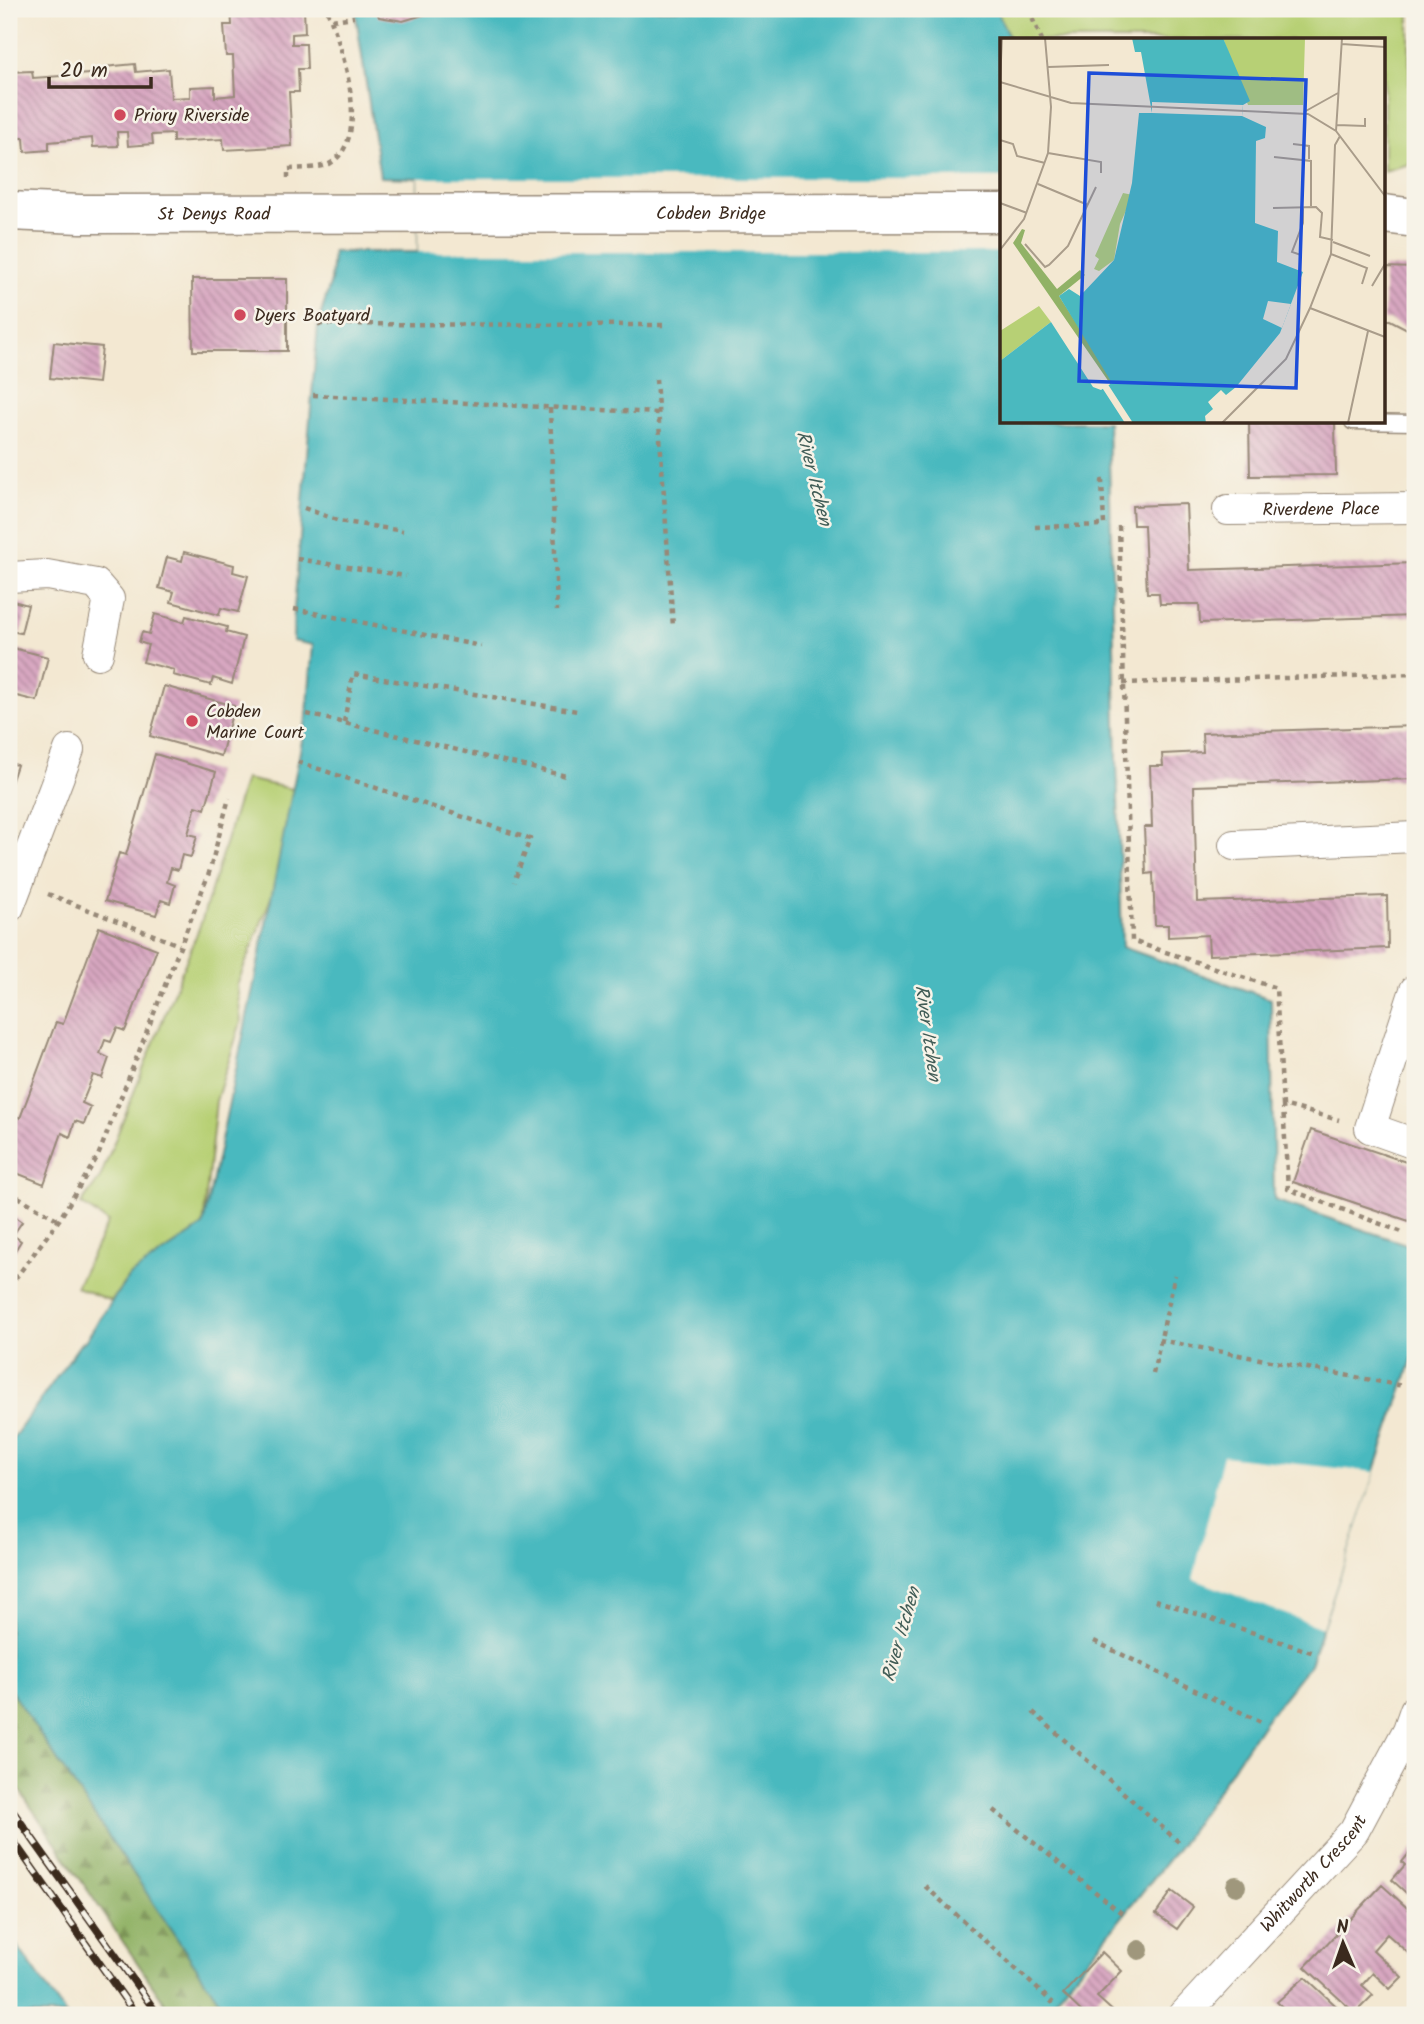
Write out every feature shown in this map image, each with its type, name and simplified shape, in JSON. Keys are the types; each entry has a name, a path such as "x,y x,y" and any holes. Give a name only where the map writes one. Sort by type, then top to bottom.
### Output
{"main road":[{"name":"St Denys Road","path":"9,211 81,214 418,214"},
{"name":"Cobden Bridge","path":"418,214 1000,213"}],"street":[{"name":"Riverdene Place","path":"1228,510 1415,508"},
{"path":"9,577 47,575 96,584 109,599 97,654"},
{"path":"14,880 69,750"},
{"path":"1234,845 1415,837"},
{"path":"1415,990 1370,1128 1415,1143"},
{"name":"Whitworth Crescent","path":"1184,2015 1354,1831 1408,1730 1415,1710"}],"lane":[{"path":"1386,423 1415,424"}],"path":[{"path":"288,169 330,164 343,149 352,126 349,78 327,9"},
{"path":"1028,9 1041,38"},
{"path":"332,20 354,17"},
{"path":"318,324 664,325"},
{"path":"656,379 673,627"},
{"path":"313,395 659,413"},
{"path":"550,408 557,611"},
{"path":"1035,527 1104,525 1102,481 1109,481"},
{"path":"304,508 339,521 403,531"},
{"path":"1119,526 1132,941 1276,988 1288,1189 1402,1232"},
{"path":"297,559 406,576"},
{"path":"294,609 481,646"},
{"path":"344,722 353,674 578,711"},
{"path":"1123,683 1415,674"},
{"path":"307,714 566,776"},
{"path":"298,762 530,839 514,882"},
{"path":"9,1287 59,1220 98,1156 209,873 229,798"},
{"path":"14,880 179,945"},
{"path":"1283,1105 1370,1128"},
{"path":"9,1192 59,1220"},
{"path":"1153,1374 1175,1275"},
{"path":"1159,1340 1403,1386"},
{"path":"1155,1600 1314,1653"},
{"path":"1094,1641 1263,1723"},
{"path":"1033,1712 1181,1844"},
{"path":"993,1811 1124,1915"},
{"path":"925,1886 1053,2003"}],"green space":[{"path":"996,9 1409,9 1410,164 1386,170 1386,38 1009,38"},
{"path":"245,779 312,793 237,985 241,1022 216,1101 203,1226 129,1276 111,1301 76,1287 108,1222 81,1204 100,1178 201,923"},
{"path":"9,1688 220,2001 220,2015 173,2015 9,1775"}],"water":[{"name":"River Itchen","path":"355,9 996,9 1009,38 1000,38 1000,424 1108,424 1122,947 1271,999 1274,1200 1415,1247 1415,1351 1310,1664 1263,1723 1181,1844 1043,2015 220,2015 219,2001 9,1688 9,1444 129,1276 203,1226 307,714 313,645 293,641 294,609 318,324 331,281 333,252 418,252 418,178 380,177"},
{"path":"9,1934 66,2015 9,2015"}],"pier":[{"path":"418,178 1000,178 1000,252 418,252"},
{"path":"1223,1456 1375,1472 1322,1628 1193,1579"}],"building":[{"path":"231,9 304,9 305,33 292,34 292,44 306,44 307,69 298,69 299,92 289,92 292,146 224,150 223,139 173,142 173,134 152,135 153,144 128,146 127,132 117,132 118,146 93,147 92,138 49,142 49,150 25,152 24,138 14,138 15,152 9,153 9,72 32,71 33,78 104,73 104,67 135,64 136,72 169,69 171,98 190,97 190,87 215,86 215,97 235,95 233,56 226,56 224,25 232,25"},
{"path":"376,9 443,9 403,21 379,17"},
{"path":"1386,267 1415,268 1415,333 1386,320"},
{"name":"Dyers Boatyard","path":"192,279 287,279 287,351 193,351"},
{"path":"54,342 102,347 98,383 50,378"},
{"path":"1249,424 1335,424 1336,475 1250,476"},
{"path":"1186,504 1189,570 1415,563 1415,616 1200,623 1199,604 1160,604 1159,593 1147,593 1144,525 1133,525 1132,506"},
{"path":"184,552 234,565 233,572 248,576 238,612 221,608 219,615 171,602 174,592 159,588 167,557 182,561"},
{"path":"9,600 28,605 21,633 9,631"},
{"path":"155,614 184,622 186,616 227,627 226,632 244,637 232,684 213,678 211,685 173,675 174,670 143,662 148,645 139,642 142,632 149,634"},
{"path":"9,647 48,657 37,701 9,694"},
{"name":"Cobden Marine Court","path":"164,686 234,706 221,756 150,736"},
{"path":"1415,726 1415,779 1194,786 1197,902 1387,896 1388,948 1209,955 1208,935 1168,937 1168,925 1155,925 1153,873 1146,874 1144,827 1152,827 1150,766 1163,766 1162,754 1203,752 1202,733"},
{"path":"155,754 216,772 205,809 196,806 188,834 197,836 191,857 182,855 178,870 171,868 167,882 175,885 170,903 161,900 156,915 105,901 119,853 126,855"},
{"path":"9,763 17,765 9,789"},
{"path":"99,927 157,949 125,1031 117,1028 111,1042 105,1040 100,1054 109,1058 102,1078 93,1075 82,1103 91,1107 84,1124 75,1121 70,1137 62,1133 44,1184 9,1170 9,1130 14,1115 20,1118 56,1022 63,1024"},
{"path":"1311,1130 1415,1165 1415,1223 1293,1182"},
{"path":"9,1213 22,1222 13,1235 21,1241 9,1260"},
{"path":"1415,1846 1415,1901 1392,1880 1405,1865 1402,1862"},
{"path":"1382,1885 1415,1915 1415,1944 1408,1953 1387,1934 1373,1950 1402,1977 1390,1989 1373,1973 1362,1985 1373,1995 1355,2013 1305,1967"},
{"path":"1172,1891 1193,1907 1177,1929 1156,1914"},
{"path":"1102,1952 1122,1971 1097,1997 1117,2015 1085,2015 1063,1994"},
{"path":"1305,1977 1346,2015 1291,2015 1277,2002"}],"railway":[{"path":"9,1806 158,2015"},
{"path":"9,1835 136,2015"}],"place":[{"name":"Priory Riverside","path":"120,115"},
{"name":"Dyers Boatyard","path":"240,315"},
{"name":"Cobden Marine Court","path":"192,721"}]}
